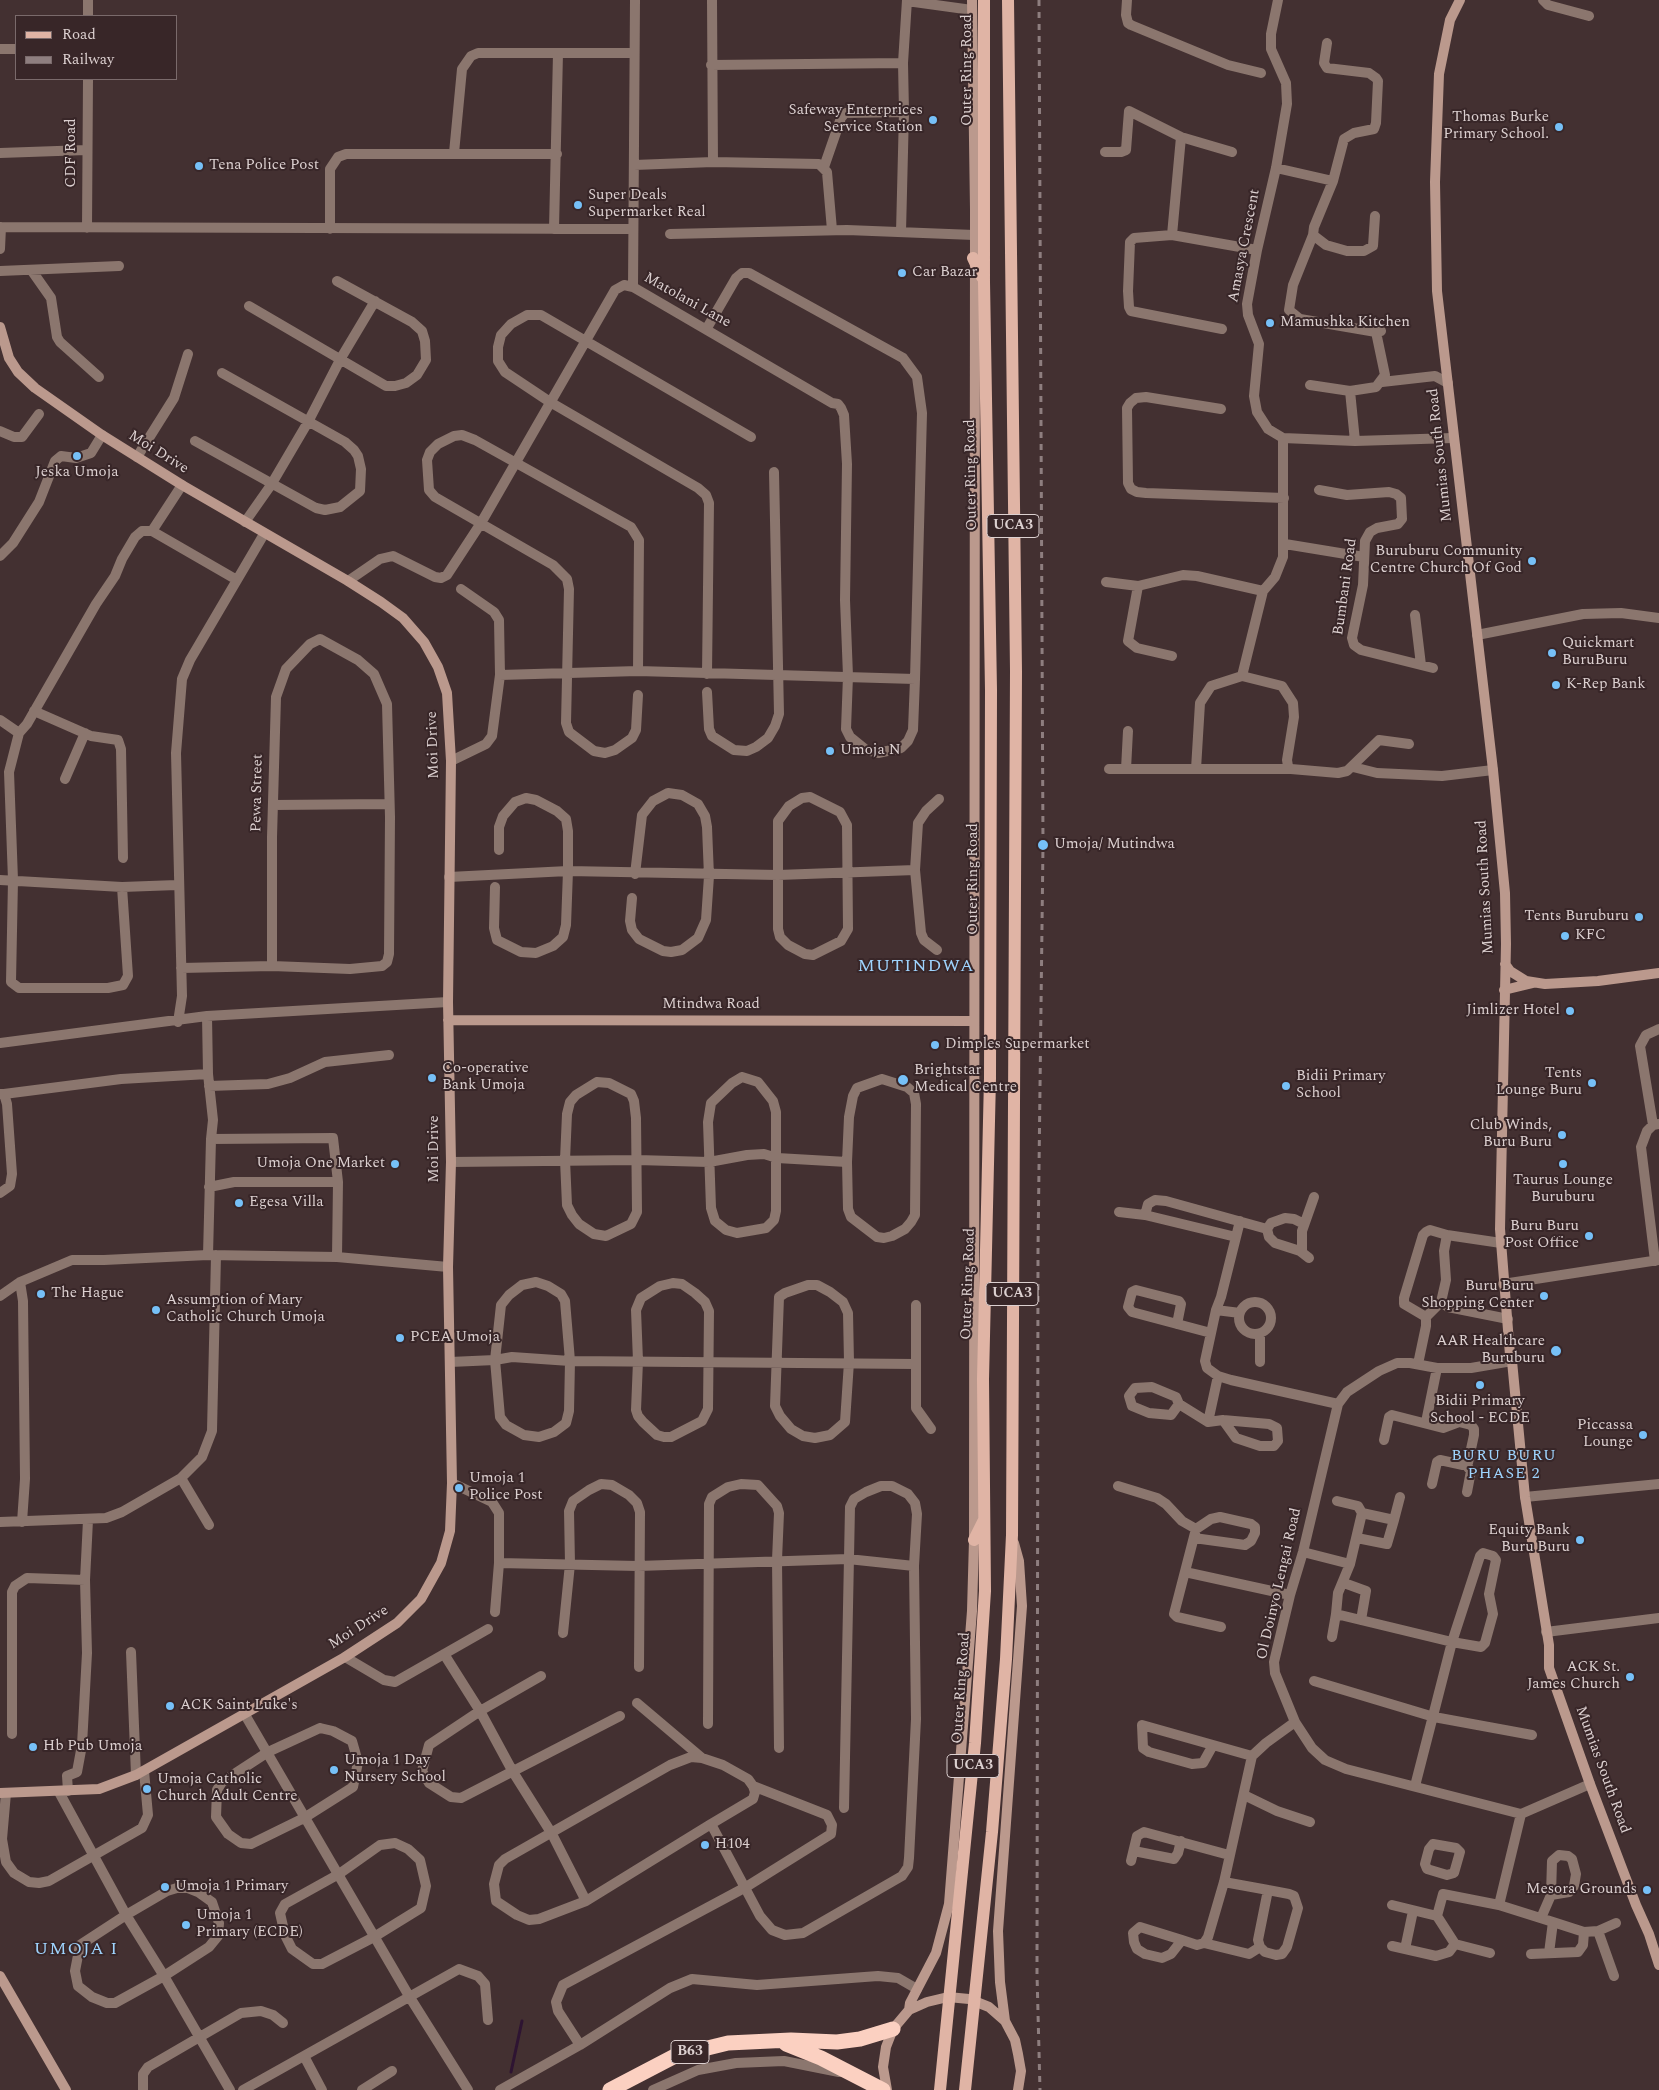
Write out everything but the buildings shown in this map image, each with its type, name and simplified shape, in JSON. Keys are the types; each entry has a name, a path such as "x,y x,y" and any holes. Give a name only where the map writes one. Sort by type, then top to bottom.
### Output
{"highway":[{"path":"778,2041 837,2042 860,2039 892,2029"},
{"path":"778,2041 855,2074 883,2090"},
{"name":"B63","path":"610,2090 651,2067 693,2051 728,2043 778,2041"}],"main road":[{"name":"Outer Ring Road","path":"940,2090 975,1743 984,1600 986,1517 983,1379 990,1078 991,690 984,282 984,0"},
{"name":"UCA3","path":"965,2090 993,1822 1006,1659 1012,1535 1016,671 1008,0"},
{"name":"Mumias South Road","path":"1460,0 1450,20 1442,55 1436,147 1437,291 1493,770 1504,893 1505,964 1501,1243 1510,1355 1525,1497 1546,1632 1549,1668 1590,1784 1649,1934 1659,1965"},
{"name":"Outer Ring Road","path":"972,5 973,258"},
{"path":"973,258 984,282"},
{"name":"UCA3","path":"909,2010 917,1989 936,1953 949,1904 967,1680 974,1540 973,258"},
{"name":"Moi Drive","path":"0,327 4,346 18,372 35,388 137,457 264,534 348,581 403,618 424,642 438,667 447,693 451,761 448,1002 451,1162 448,1267 452,1483 450,1531 442,1563 421,1599 397,1624 344,1657 140,1773 99,1790 3,1793"},
{"path":"1505,964 1510,971 1526,981 1534,983"},
{"path":"1504,990 1534,983 1598,981 1659,973"},
{"name":"Mtindwa Road","path":"448,1020 973,1021"},
{"path":"974,1540 986,1517"},
{"name":"UCA3","path":"1006,2021 1000,1982 999,1910 1022,1606 1019,1561 1012,1535"},
{"path":"0,1976 66,2090"},
{"path":"888,2090 883,2067 886,2047 892,2029 909,2010 927,2002 948,1997 969,1999 989,2007 1006,2021 1015,2040 1021,2071 1018,2090"}],"street":[{"path":"88,0 88,15"},
{"path":"633,287 635,0"},
{"path":"712,0 713,162"},
{"path":"1127,0 1126,15 1128,23 1131,25 1228,65 1261,73"},
{"name":"Amasya Crescent","path":"1278,0 1271,34 1271,49 1288,94 1276,168 1247,304 1248,315 1259,344 1254,396 1256,412 1268,429 1283,438"},
{"path":"1543,0 1548,5 1566,5 1589,16"},
{"path":"901,232 904,112 902,63 906,1 972,5"},
{"path":"1310,385 1350,391 1376,387 1382,382 1385,375 1378,331 1300,319 1289,310 1293,285 1333,181 1344,140 1354,132 1374,129 1376,126 1378,81 1369,74 1326,68 1324,63 1327,43"},
{"path":"0,49 15,49"},
{"path":"454,153 462,69 465,61 478,53 634,53"},
{"path":"554,229 558,53"},
{"path":"711,65 902,63"},
{"name":"CDF Road","path":"88,80 86,150 88,228"},
{"path":"1105,152 1121,152 1126,150 1128,111 1181,137 1232,152"},
{"path":"824,167 841,118 845,113 904,112"},
{"path":"1172,235 1181,137"},
{"path":"0,153 86,150"},
{"path":"330,229 329,177 333,162 338,157 346,154 557,154"},
{"path":"634,165 713,162 819,164 827,172 832,230"},
{"path":"1276,168 1333,181"},
{"path":"1313,236 1321,242 1347,251 1369,249 1373,246 1375,216"},
{"path":"0,249 1,228 633,229"},
{"path":"670,234 832,230 974,235"},
{"path":"1222,329 1131,312 1129,307 1130,242 1134,238 1172,235 1257,250"},
{"path":"0,271 119,266"},
{"path":"32,271 51,298 57,337 60,342 99,377"},
{"path":"707,328 736,278 742,273 749,273 903,358 917,377 922,412 913,730 908,741 901,748 878,753 857,744 846,729 848,676"},
{"path":"250,306 386,386 406,383 423,368 426,360 425,341 422,331 412,322 375,300 337,281"},
{"name":"Matolani Lane","path":"348,581 380,559 393,556 441,578 447,575 481,523 515,460 615,290 624,285 633,287 707,328 832,403 838,404 844,416 847,464 845,600 848,676"},
{"path":"245,522 271,485 308,422 341,358 375,300"},
{"path":"707,674 709,504 706,495 698,488 550,402 505,372 498,361 501,335 511,324 528,315 541,315 751,437"},
{"path":"137,457 174,398 188,354"},
{"path":"195,441 271,485 325,510 340,507 360,491 361,469 358,456 354,450 222,373"},
{"path":"1382,382 1435,376 1448,383"},
{"path":"1350,391 1355,441"},
{"path":"1221,409 1146,397 1136,398 1130,403 1128,408 1128,483 1131,488 1137,492 1146,493 1284,498"},
{"path":"0,431 14,437 22,437 39,414"},
{"path":"0,556 13,543 39,502 55,461 61,456 76,458 91,453 102,435"},
{"path":"638,671 639,547 637,534 631,527 515,460 462,435 446,440 430,452 427,460 429,490 435,497 553,565 567,579 569,589 566,723 569,732 594,750 605,753 615,750 632,738 638,720 638,695"},
{"path":"1242,676 1263,591 1275,577 1283,557 1285,544 1283,438 1355,441 1453,438"},
{"path":"707,692 709,729 712,736 734,750 747,751 768,738 779,714 774,472"},
{"path":"152,531 182,485"},
{"name":"Bumbani Road","path":"1319,490 1348,495 1389,492 1396,494 1400,498 1402,519 1398,524 1377,528 1370,532 1365,541 1363,585 1352,638 1354,645 1361,650 1433,668"},
{"path":"122,887 128,976 123,985 108,988 19,988 11,982 13,880 9,772 19,733 34,711 96,604 115,576 122,559 135,537 142,531 152,531 237,580"},
{"path":"178,1022 182,996 177,885 176,753 182,679 190,660 264,534"},
{"path":"1285,544 1364,557"},
{"path":"1106,582 1138,586 1183,575 1212,579 1263,591"},
{"path":"1138,586 1128,641 1136,648 1172,656"},
{"path":"451,761 486,744 492,736 500,675 499,620 494,612 461,589"},
{"path":"1477,634 1583,614 1621,613 1659,618"},
{"path":"1416,616 1421,665"},
{"name":"Pewa Street","path":"272,966 276,697 286,669 310,644 320,638 358,660 374,674 381,689 387,704 388,804"},
{"path":"500,675 638,671 915,679"},
{"path":"1196,769 1200,703 1211,686 1242,676 1282,686 1293,703 1294,717 1287,760 1288,766 1291,769"},
{"path":"34,711 85,733 118,740 121,746 123,858"},
{"path":"0,720 19,733"},
{"path":"1126,769 1128,731"},
{"path":"65,778 85,733"},
{"path":"1109,769 1291,769 1338,773 1353,767 1378,740 1409,744"},
{"path":"1353,767 1377,773 1442,776 1493,770"},
{"path":"632,898 630,921 632,930 639,939 663,951 682,950 698,938 704,927 709,876 705,816 698,804 682,795 668,793 653,801 642,815 635,874"},
{"path":"810,797 840,812 845,817 847,826 848,874 848,929 841,941 813,955 805,954 788,945 780,937 778,929 778,821 789,806 802,798 810,797"},
{"path":"495,887 494,928 497,940 521,952 536,953 553,946 564,937 568,871 568,831 566,819 557,811 536,800 526,798 514,802 503,816 499,827 499,850"},
{"path":"936,950 924,940 921,933 915,870 918,823 926,811 939,799"},
{"path":"181,968 272,966 350,969 382,966 387,962 389,954 388,804 273,805"},
{"path":"449,877 568,871 709,876 848,874 915,870"},
{"path":"0,880 122,887 177,885"},
{"path":"0,1043 178,1022 207,1016 448,1002"},
{"path":"0,1522 106,1518 122,1512 180,1478 202,1457 212,1430 212,1255 209,1187 210,1140 213,1120 208,1074 207,1016"},
{"path":"1504,1284 1657,1261 1641,1147 1647,1131 1656,1124 1640,1046 1642,1039 1646,1035 1659,1029"},
{"path":"209,1086 268,1084 290,1078 325,1062 389,1055"},
{"path":"0,1193 10,1186 11,1180 7,1104 2,1094 121,1079 208,1074"},
{"path":"742,1077 758,1082 773,1101 776,1112 777,1158 774,1220 766,1228 746,1233 726,1230 715,1221 711,1208 709,1162 708,1122 711,1103 732,1083 742,1077"},
{"path":"882,1079 907,1088 914,1093 916,1104 915,1215 905,1229 884,1238 870,1232 851,1217 848,1209 847,1162 850,1117 856,1088 882,1079"},
{"path":"597,1082 609,1083 631,1094 634,1100 637,1160 637,1212 631,1224 606,1236 594,1234 579,1224 572,1216 567,1205 565,1160 570,1102 576,1094 597,1082"},
{"path":"210,1140 333,1138 338,1182 337,1257"},
{"path":"451,1162 565,1160 709,1162 764,1154 777,1158 847,1162"},
{"path":"209,1187 234,1182 338,1182"},
{"path":"1304,1224 1285,1218 1271,1223 1267,1229 1269,1237 1274,1243 1305,1255 1304,1224 1314,1197"},
{"path":"1145,1215 1148,1204 1155,1200 1166,1201 1267,1229"},
{"path":"1119,1212 1145,1215 1236,1237"},
{"path":"1240,1221 1222,1298 1216,1310 1205,1361 1207,1368 1218,1376 1338,1404 1347,1392 1379,1371 1396,1363 1418,1364 1437,1368 1471,1368 1512,1361"},
{"path":"1426,1317 1404,1304 1404,1298 1423,1235 1430,1230 1447,1235 1501,1243"},
{"path":"1418,1364 1426,1326 1426,1317 1441,1302 1446,1280 1444,1252 1447,1235"},
{"path":"0,1296 20,1282 72,1260 212,1255 337,1257 448,1267"},
{"path":"20,1282 23,1301 25,1479 22,1522"},
{"path":"536,1282 562,1294 565,1301 570,1361 569,1411 566,1422 554,1432 539,1437 524,1436 506,1426 500,1417 495,1360 501,1305 509,1295 522,1285 536,1282"},
{"path":"673,1283 682,1284 705,1302 709,1312 708,1361 706,1415 702,1421 671,1437 657,1435 638,1416 638,1361 637,1304 640,1298 660,1286 673,1283"},
{"path":"808,1285 817,1285 843,1302 848,1313 849,1362 845,1422 830,1435 815,1438 803,1436 790,1429 775,1406 776,1363 779,1297 784,1293 808,1285"},
{"path":"1177,1324 1182,1304 1179,1301 1136,1290 1132,1292 1129,1310 1177,1324 1211,1333"},
{"path":"1253,1302 1258,1302 1268,1308 1272,1319 1270,1325 1260,1334 1244,1330 1239,1319 1240,1313 1247,1304 1253,1302"},
{"path":"1441,1302 1448,1307 1508,1319"},
{"path":"916,1305 916,1408 931,1429"},
{"path":"1216,1310 1240,1313"},
{"path":"1260,1334 1260,1362"},
{"path":"450,1362 495,1360 512,1357 570,1361 915,1364"},
{"path":"1426,1422 1437,1368"},
{"path":"1208,1422 1218,1376"},
{"path":"1179,1404 1171,1415 1160,1415 1139,1411 1132,1406 1129,1396 1134,1388 1152,1387 1176,1397 1179,1404 1208,1422 1223,1420 1269,1424 1277,1428 1278,1441 1274,1446 1260,1446 1236,1438 1223,1420"},
{"name":"Ol Doinyo Lengai Road","path":"1338,1404 1303,1552 1290,1595 1274,1662 1275,1673 1295,1722 1312,1748 1325,1760 1346,1769 1521,1814"},
{"path":"1384,1440 1389,1417 1392,1415 1426,1422 1443,1428 1459,1422 1474,1429 1470,1459 1466,1465"},
{"path":"1432,1484 1437,1462 1440,1460 1466,1465 1471,1471 1467,1492"},
{"path":"180,1478 209,1525"},
{"path":"452,1483 492,1502 497,1507 499,1513 499,1563 495,1612"},
{"path":"563,1633 570,1564 569,1511 573,1501 601,1484 612,1485 630,1496 637,1503 640,1512 638,1566 639,1667"},
{"path":"708,1724 709,1504 712,1496 728,1487 741,1484 758,1485 777,1506 779,1513 777,1560 779,1748"},
{"path":"1525,1497 1659,1484"},
{"path":"711,1824 760,1916 772,1930 786,1935 803,1933 902,1876 908,1867 916,1719 914,1566 917,1514 915,1503 908,1494 892,1486 881,1486 866,1492 854,1499 850,1506 844,1808"},
{"path":"1118,1486 1157,1498 1166,1504 1195,1533 1245,1545 1251,1541 1255,1527 1251,1524 1220,1517 1211,1519 1195,1533 1174,1614 1177,1617 1221,1627"},
{"path":"1357,1538 1387,1544 1400,1497"},
{"path":"1332,1637 1338,1594 1350,1564 1362,1513 1358,1506 1337,1502"},
{"path":"1362,1513 1394,1520"},
{"path":"88,1520 85,1580 88,1654 82,1745 78,1772 67,1776 63,1792 94,1856 126,1915 164,1976 230,2090"},
{"path":"1303,1552 1350,1564"},
{"path":"1336,1614 1452,1642 1478,1647 1485,1643 1493,1614 1489,1594 1497,1564 1493,1556 1483,1553 1480,1556 1452,1642 1415,1786"},
{"path":"499,1563 638,1566 848,1559 914,1566"},
{"path":"1185,1572 1290,1595"},
{"path":"12,1734 12,1592 15,1586 27,1578 85,1580"},
{"path":"1344,1583 1362,1589 1367,1594 1361,1620"},
{"path":"1546,1632 1659,1618"},
{"path":"344,1657 379,1678 391,1682 404,1678 488,1629"},
{"path":"3,1793 3,1853 6,1862 14,1873 29,1882 44,1882 142,1828 147,1821 148,1806 140,1773 131,1652"},
{"path":"444,1654 480,1711 513,1772 552,1834 586,1901"},
{"path":"541,1676 480,1711 430,1746 422,1771 429,1783 451,1797 461,1798 620,1716"},
{"path":"1314,1681 1434,1717 1532,1735"},
{"path":"636,1704 702,1758"},
{"path":"244,1713 409,1996 468,2090"},
{"path":"1204,1943 1211,1930 1224,1882 1252,1756 1266,1743 1295,1722"},
{"path":"1213,1745 1203,1763 1192,1764 1149,1752 1143,1748 1142,1725 1151,1728 1213,1745 1252,1756"},
{"path":"320,1728 333,1731 352,1741 358,1762 353,1787 304,1818 251,1844 240,1843 228,1834 216,1817 218,1790 222,1782 268,1752 320,1728"},
{"path":"690,1757 702,1758 723,1765 748,1780 755,1792 753,1798 586,1901 530,1920 517,1915 496,1901 494,1884 499,1865 505,1859 552,1834 670,1764 690,1757"},
{"path":"1498,1905 1521,1814 1590,1784"},
{"path":"580,2045 558,2011 556,2002 563,1985 746,1887 831,1834 832,1825 828,1815 753,1786"},
{"path":"1244,1795 1277,1812 1310,1822"},
{"path":"1181,1841 1178,1853 1174,1858 1132,1856 1138,1836 1144,1832 1181,1841 1229,1855"},
{"path":"395,1842 408,1849 420,1860 426,1886 421,1908 374,1937 322,1964 313,1964 292,1949 285,1935 280,1912 285,1904 339,1874 380,1845 395,1842"},
{"path":"1437,1916 1447,1875"},
{"path":"1224,1882 1268,1890 1294,1896 1298,1908 1287,1947 1282,1954 1276,1955 1265,1952 1260,1947 1259,1934 1268,1890"},
{"path":"188,1888 198,1892 212,1902 219,1923 218,1936 209,1947 164,1976 115,2003 107,2003 92,1997 78,1986 75,1971 80,1945 167,1891 188,1888"},
{"path":"1442,1894 1498,1905 1584,1932 1598,1931 1616,1923"},
{"path":"1542,1918 1551,1895"},
{"path":"1392,1905 1437,1916 1455,1944 1490,1953"},
{"path":"1405,1949 1413,1910"},
{"path":"1550,1953 1553,1922"},
{"path":"1598,1931 1614,1976"},
{"path":"1531,1954 1578,1952 1583,1945 1584,1932"},
{"path":"1182,1940 1197,1945 1204,1943 1249,1954 1260,1947"},
{"path":"1392,1946 1436,1956 1449,1952 1455,1944"},
{"path":"244,2090 460,1969 478,1976 486,1984 488,2020"},
{"path":"500,2090 580,2045 670,1988 692,1980 757,1985 878,1976 898,1978 917,1989"},
{"path":"143,2090 143,2074 148,2067 241,2012 250,2010 273,2015 283,2023"},
{"path":"304,2056 322,2090"},
{"path":"653,2090 698,2070 745,2062 784,2061 855,2074"},
{"path":"362,2090 392,2071"}],"waterway":[{"path":"511,2072 522,2021"}],"railway":[{"path":"1039,0 1043,845 1038,1250 1037,1974 1040,2090"}],"place":[{"name":"Safeway Enterprices Service Station","path":"933,120"},
{"name":"Thomas Burke Primary School.","path":"1559,127"},
{"name":"Tena Police Post","path":"199,166"},
{"name":"Super Deals Supermarket Real","path":"578,205"},
{"name":"Car Bazar","path":"902,273"},
{"name":"Mamushka Kitchen","path":"1270,323"},
{"name":"Jeska Umoja","path":"77,456"},
{"name":"Buruburu Community Centre Church Of God","path":"1532,561"},
{"name":"Quickmart BuruBuru","path":"1552,653"},
{"name":"K-Rep Bank","path":"1556,685"},
{"name":"Umoja N","path":"830,751"},
{"name":"Umoja/ Mutindwa","path":"1043,845"},
{"name":"Tents Buruburu","path":"1639,917"},
{"name":"KFC","path":"1565,936"},
{"name":"Jimlizer Hotel","path":"1570,1011"},
{"name":"Dimples Supermarket","path":"935,1045"},
{"name":"Co-operative Bank Umoja","path":"432,1078"},
{"name":"Brightstar Medical Centre","path":"903,1080"},
{"name":"Tents Lounge Buru","path":"1592,1083"},
{"name":"Bidii Primary School","path":"1286,1086"},
{"name":"Club Winds, Buru Buru","path":"1562,1135"},
{"name":"Umoja One Market","path":"395,1164"},
{"name":"Taurus Lounge Buruburu","path":"1563,1164"},
{"name":"Egesa Villa","path":"239,1203"},
{"name":"Buru Buru Post Office","path":"1589,1236"},
{"name":"The Hague","path":"41,1294"},
{"name":"Buru Buru Shopping Center","path":"1544,1296"},
{"name":"Assumption of Mary Catholic Church Umoja","path":"156,1310"},
{"name":"PCEA Umoja","path":"400,1338"},
{"name":"AAR Healthcare Buruburu","path":"1556,1351"},
{"name":"Bidii Primary School - ECDE","path":"1480,1385"},
{"name":"Piccassa Lounge","path":"1643,1435"},
{"name":"Umoja 1 Police Post","path":"459,1488"},
{"name":"Equity Bank Buru Buru","path":"1580,1540"},
{"name":"ACK St. James Church","path":"1630,1677"},
{"name":"ACK Saint Luke's","path":"170,1706"},
{"name":"Hb Pub Umoja","path":"33,1747"},
{"name":"Umoja 1 Day Nursery School","path":"334,1770"},
{"name":"Umoja Catholic Church Adult Centre","path":"147,1789"},
{"name":"H104","path":"705,1845"},
{"name":"Umoja 1 Primary","path":"165,1887"},
{"name":"Mesora Grounds","path":"1647,1890"},
{"name":"Umoja 1 Primary (ECDE)","path":"186,1925"}],"district":[{"name":"MUTINDWA","path":"916,967"},
{"name":"BURU BURU PHASE 2","path":"1504,1466"},
{"name":"UMOJA I","path":"76,1950"}]}
